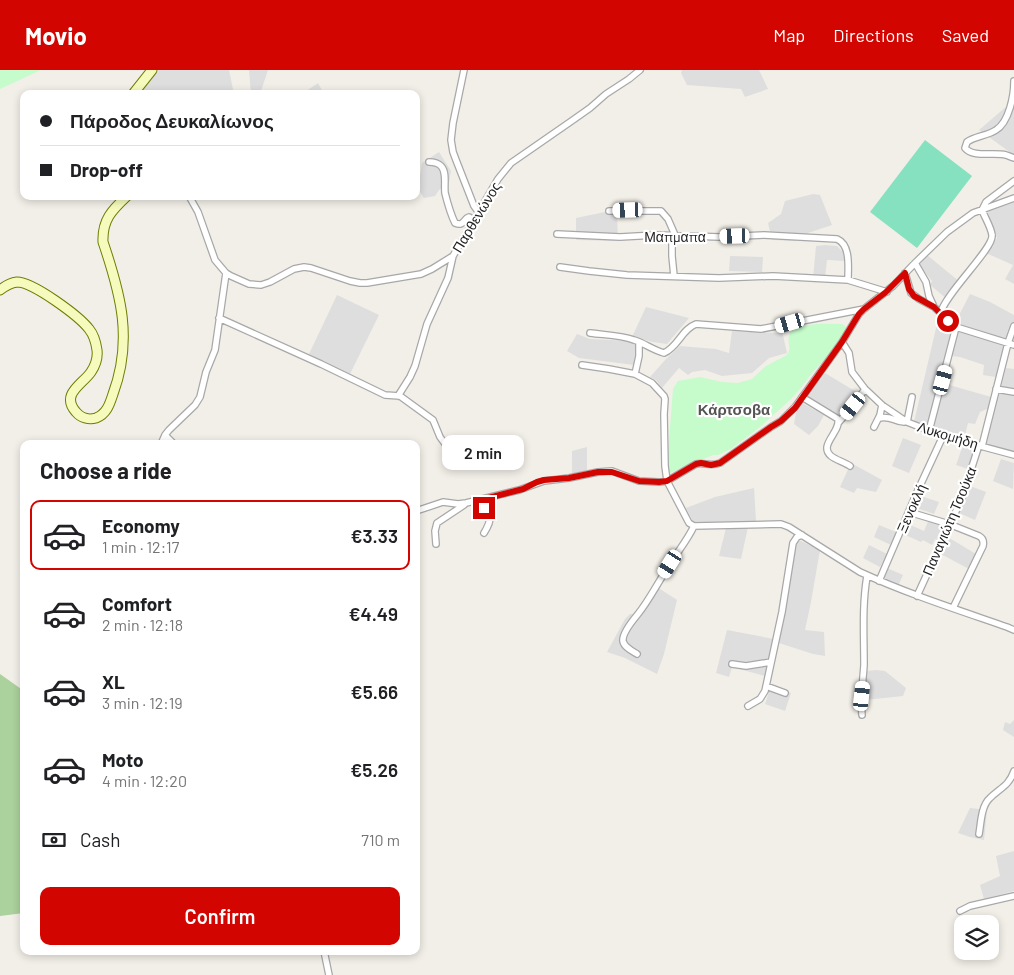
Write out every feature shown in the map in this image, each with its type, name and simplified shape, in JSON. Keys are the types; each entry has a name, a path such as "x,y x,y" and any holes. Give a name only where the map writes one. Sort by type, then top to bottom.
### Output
{"main road":[{"path":"136,90 152,70"},
{"path":"0,290 13,283 27,284 73,314 89,328 97,348 97,358 92,371 73,391 71,402 75,412 82,417 90,419 101,416 108,407 116,388 124,345 122,307 103,242 104,225 107,218 123,200"}],"street":[{"path":"464,70 452,123 451,140 453,152 478,213"},
{"name":"Παρθενώνος","path":"226,273 245,283 261,285 294,269 304,267 355,282 368,283 421,274 432,269 453,256 500,175 511,163 590,108 603,95 640,70"},
{"path":"1014,81 1014,92 1007,116 1002,124 995,131 966,142 965,148 972,153 1006,155 1014,158"},
{"path":"430,162 438,164 445,175 445,191 455,223 464,223 467,218 474,220"},
{"path":"941,312 948,298 992,239 992,234 982,210 986,202 1014,181"},
{"path":"420,510 443,502 458,504 484,499 523,489 544,480 598,472 612,472 639,481 653,483 667,481 696,464 711,465 720,463 781,421 795,408 842,342 859,314 886,292 947,232 973,213 1014,198"},
{"path":"162,440 176,422 198,402 206,372 215,350 226,273 215,260 198,212 191,200"},
{"path":"609,211 661,211 668,219 673,236 674,276"},
{"name":"Μαπμαπα","path":"557,234 720,237 764,235 837,239 842,241 846,248 848,280"},
{"path":"398,396 415,366 427,324 448,278 453,256"},
{"path":"914,263 926,282 934,307"},
{"path":"560,267 589,272 627,275 719,278 773,276 848,280 886,292"},
{"path":"905,273 909,289 914,296 941,312 956,328 1011,344"},
{"path":"590,333 619,336 664,353 671,349 687,328 696,324 761,329 864,309"},
{"path":"219,318 385,395 398,396 433,420 440,437 448,448"},
{"name":"Παναγιώτη Τσούκα","path":"917,596 962,498 1011,344 1014,326"},
{"path":"929,431 956,328"},
{"path":"635,374 639,342"},
{"path":"842,342 849,353 852,372 864,389 907,422"},
{"path":"582,366 635,374 652,383 661,392 665,399 665,466 667,481 689,522 694,526 781,524 789,527 867,576 917,596 1014,630"},
{"path":"850,466 833,457 826,450 839,422 864,389"},
{"path":"996,389 1014,392"},
{"name":"Λυκομήδη","path":"912,396 907,422 943,436 1014,456"},
{"path":"802,397 834,416 839,422"},
{"path":"874,427 879,418 882,404"},
{"path":"879,418 888,417 907,422"},
{"path":"165,435 170,440"},
{"name":"Ξενοκλή","path":"879,581 943,436"},
{"path":"484,499 484,508 489,514 490,519 484,533"},
{"path":"436,544 435,531 437,524 466,503"},
{"path":"909,512 950,524 979,536 984,542 953,608"},
{"path":"637,654 623,642 624,636 630,624 652,595 670,564 684,545 694,526"},
{"path":"748,706 760,699 765,691 782,612 793,543 797,537 802,535"},
{"path":"862,715 863,624 867,576"},
{"path":"732,664 746,666 771,662"},
{"path":"766,686 785,693"},
{"path":"980,834 986,803 1006,786 1014,771"},
{"path":"960,911 970,906 1014,896"},
{"path":"325,955 328,975"}],"shaded area":[{"path":"159,70 229,70 233,90 140,90"},
{"path":"249,70 268,70 261,90 251,90"},
{"path":"682,70 759,70 768,89 745,97 741,89 687,85 681,73"},
{"path":"318,83 322,90 308,90"},
{"path":"1014,100 1014,155 979,130"},
{"path":"439,152 451,171 449,182 435,196 424,198 420,192 422,163"},
{"path":"813,194 820,195 832,225 808,233 796,241 772,240 768,223 781,214 785,201"},
{"path":"1014,202 1014,284 1005,279 1013,265 986,253 997,238 987,212"},
{"path":"605,212 617,214 618,241 576,240 576,218"},
{"path":"816,246 837,246 842,251 845,261 827,260 825,278 813,279"},
{"path":"927,255 960,282 947,299 930,285 932,281 918,264"},
{"path":"730,256 763,257 762,272 729,271"},
{"path":"970,294 1014,315 1014,342 1007,339 996,377 983,375 984,365 951,356 960,326 955,323"},
{"path":"337,295 379,315 350,374 309,354"},
{"path":"646,307 689,318 667,344 632,337"},
{"path":"937,324 953,329 939,382 998,399 1006,368 1014,369 1014,454 985,447 994,411 987,409 980,412 975,424 968,423 963,443 914,422"},
{"path":"732,331 777,333 782,331 787,353 769,358 752,373 722,376 705,370 692,372 688,375 679,368 662,388 656,380 650,377 680,346 716,349 729,353"},
{"path":"577,334 590,339 632,341 636,344 634,365 579,358 567,351"},
{"path":"825,373 863,396 843,421 806,397"},
{"path":"802,403 824,415 818,426 809,435 794,424 796,413"},
{"path":"903,438 921,445 909,473 892,466"},
{"path":"963,445 974,448 968,469 956,465"},
{"path":"587,447 587,470 572,474 572,451"},
{"path":"1001,459 1014,463 1013,489 993,481"},
{"path":"851,463 882,480 876,492 857,488 854,493 840,487"},
{"path":"970,486 986,492 975,520 959,513"},
{"path":"754,488 756,521 696,524 686,508 715,497"},
{"path":"918,495 939,502 934,514 914,507"},
{"path":"929,519 945,526 939,541 935,539 932,545 901,533 906,523 924,531"},
{"path":"879,525 896,532 891,545 874,537"},
{"path":"748,527 741,559 719,556 726,528"},
{"path":"946,536 976,554 969,569 939,553"},
{"path":"799,540 820,550 805,630 824,632 825,656 779,643 795,549"},
{"path":"869,545 887,554 880,567 863,558"},
{"path":"887,568 903,575 898,586 882,580"},
{"path":"654,585 677,600 664,654 657,674 625,658 607,652 625,619 630,614 634,614"},
{"path":"727,630 774,639 765,676 732,667 729,677 716,673"},
{"path":"867,671 885,671 906,688 903,696 865,700"},
{"path":"771,686 791,693 785,711 765,704"},
{"path":"1014,720 1014,737 1003,730 1005,722 1010,724"},
{"path":"970,808 987,810 984,840 958,833"},
{"path":"1014,851 1014,891 984,899 980,885 1000,876 996,856"}],"green space":[{"path":"0,70 41,70 0,89"},
{"path":"925,140 972,176 917,248 870,212"},
{"path":"812,324 842,324 846,327 843,336 831,353 790,400 760,427 731,449 670,473 667,467 673,389 678,381 700,377 722,382 738,383 752,379 766,366 787,355 789,336 792,331"},
{"path":"0,674 20,688 20,914 0,916"}],"district":[{"name":"Κάρτσοβα","path":"734,409"}],"route":[{"path":"484,508 484,499 523,489 544,480 569,478 598,472 612,472 627,478 653,483 667,481 696,464 711,465 720,463 781,421 795,408 842,342 859,314 893,286 905,273 909,289 914,296 941,312 948,321"}]}
